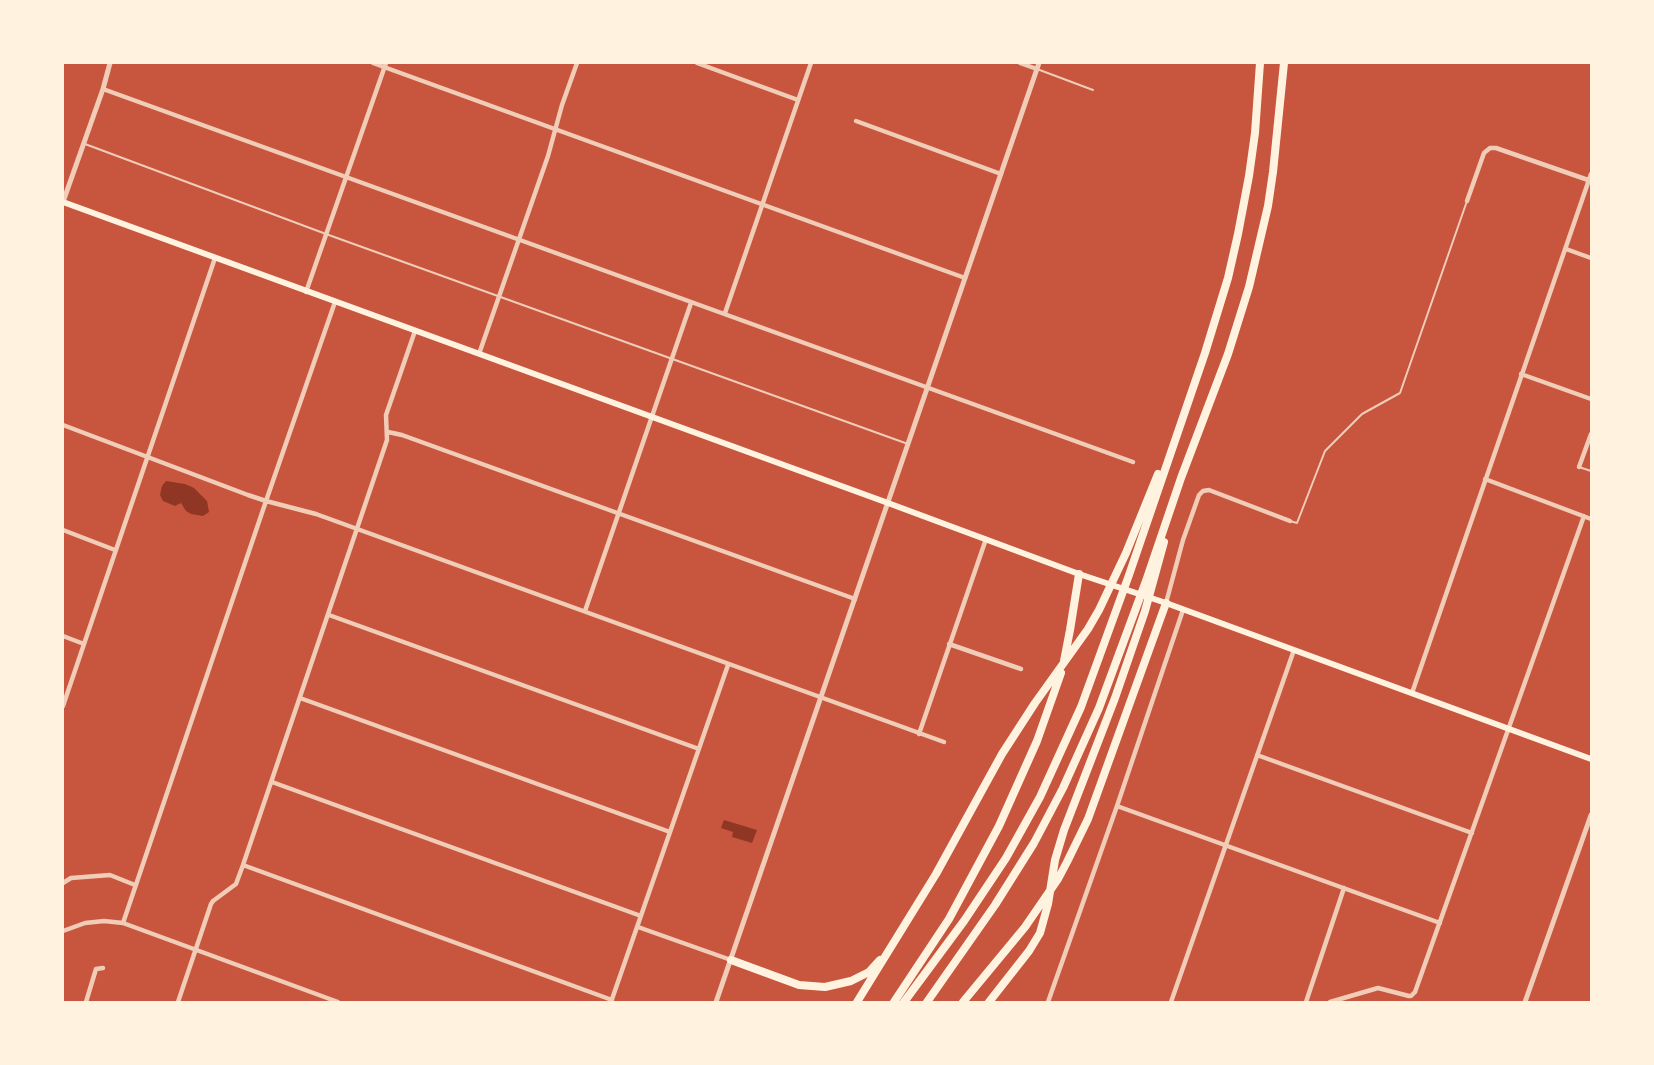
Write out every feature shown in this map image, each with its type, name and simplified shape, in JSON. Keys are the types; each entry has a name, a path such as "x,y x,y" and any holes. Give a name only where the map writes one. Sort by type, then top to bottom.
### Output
{"highway":[{"path":"904,1002 980,898 1006,858 1040,797 1081,707 1129,575 1218,314 1239,234 1249,176 1255,133 1260,63"},
{"path":"989,1002 1036,941 1043,923 1055,860 1064,830 1103,731 1145,611 1149,583 1181,478 1228,354 1254,269 1268,206 1284,63"},
{"path":"857,1002 936,874 1002,754 1088,629 1118,571 1180,426"},
{"path":"894,1002 950,919 999,826 1026,767 1054,695 1065,656 1079,574"},
{"path":"927,1002 1009,883 1051,813 1084,743 1137,606 1149,583"},
{"path":"963,1002 1025,927 1067,862 1088,819 1166,603"},
{"path":"731,960 799,985 825,987 851,981 869,972 890,951"}],"main road":[{"path":"63,202 1591,759"}],"street":[{"path":"63,202 110,63"},
{"path":"373,63 385,65 965,278"},
{"path":"479,354 577,63"},
{"path":"697,63 798,100"},
{"path":"725,313 811,63"},
{"path":"716,1002 1038,66 1020,63"},
{"path":"306,292 385,65"},
{"path":"103,89 1133,462"},
{"path":"856,121 1000,174"},
{"path":"1467,201 1484,153 1490,148 1496,148 1590,181"},
{"path":"1412,693 1591,174"},
{"path":"1566,249 1591,258"},
{"path":"63,706 215,258"},
{"path":"123,923 335,302"},
{"path":"585,611 691,303"},
{"path":"178,1002 213,900 236,884 243,865 387,440 386,416 414,331"},
{"path":"1521,374 1591,399"},
{"path":"63,425 172,468 266,501 316,514 944,742"},
{"path":"388,432 402,435 855,600"},
{"path":"1579,467 1591,434"},
{"path":"1485,479 1591,519"},
{"path":"1166,603 1184,540 1199,495 1203,491 1209,490 1290,520"},
{"path":"1330,1002 1378,988 1411,996 1415,992 1584,516"},
{"path":"63,530 116,550"},
{"path":"919,734 986,539"},
{"path":"1048,1002 1183,610"},
{"path":"329,615 699,749"},
{"path":"63,636 84,644"},
{"path":"949,644 1021,669"},
{"path":"1171,1002 1294,650"},
{"path":"243,865 612,1001 728,665"},
{"path":"300,698 670,832"},
{"path":"1257,755 1472,833"},
{"path":"272,782 641,916"},
{"path":"1117,806 1440,923"},
{"path":"1525,1002 1591,815"},
{"path":"63,883 71,878 110,875 135,885"},
{"path":"1306,1002 1307,993 1344,888"},
{"path":"63,931 96,922 123,923 338,1002"},
{"path":"638,927 731,960"},
{"path":"86,1002 96,969 103,968"}],"lane":[{"path":"1038,66 1093,90"},
{"path":"83,144 908,444"},
{"path":"1290,520 1297,523 1325,451 1362,414 1400,393 1467,201"},
{"path":"1579,467 1591,471"}],"shaded area":[{"path":"166,481 194,488 207,501 209,512 203,516 191,514 181,503 175,506 163,501 160,495"},
{"path":"724,820 757,830 752,843 732,837 733,832 721,828"}]}
